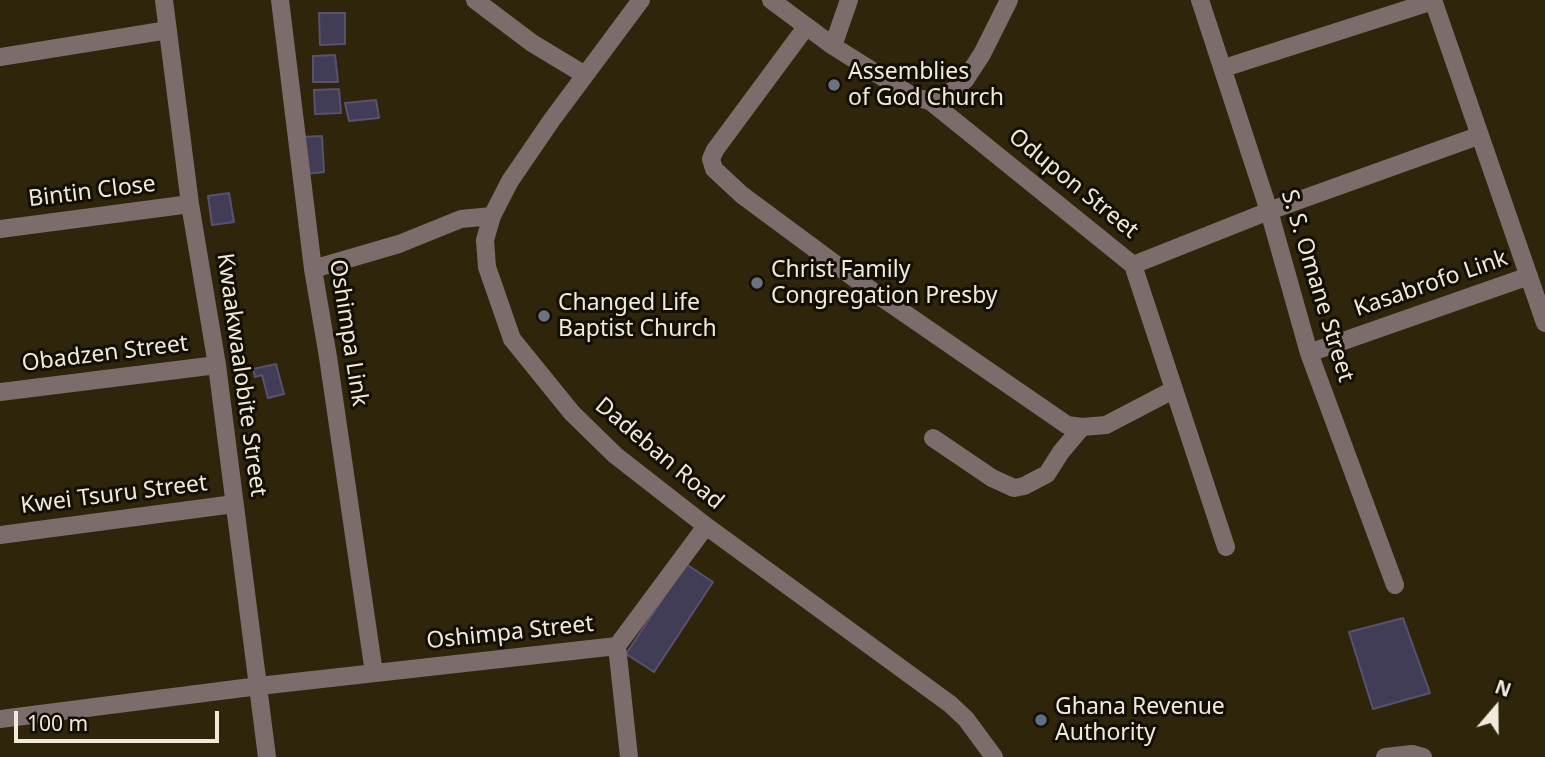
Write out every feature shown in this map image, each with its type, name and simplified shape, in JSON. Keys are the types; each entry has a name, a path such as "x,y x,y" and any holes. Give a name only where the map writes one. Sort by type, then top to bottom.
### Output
{"street":[{"name":"Kwaakwaalobite Street","path":"164,0 190,204 217,365 267,757"},
{"name":"Oshimpa Link","path":"280,0 313,269 374,673"},
{"path":"475,0 532,43 585,75"},
{"name":"Dadeban Road","path":"641,0 510,181 492,216 485,240 487,267 512,339 572,413 606,447 706,526 950,704 966,719 994,757"},
{"name":"Odupon Street","path":"771,0 833,46 914,97 930,101 1133,265 1226,547"},
{"path":"833,46 849,0"},
{"path":"930,101 956,89 965,80 982,54 1009,0"},
{"name":"S. S. Omane Street","path":"1200,0 1269,211 1309,352 1395,585"},
{"path":"1224,68 1433,1 1545,323"},
{"path":"806,27 715,150 711,159 714,169 742,195 865,286 1067,425 1106,425 1173,390"},
{"path":"0,57 168,30"},
{"path":"1133,265 1269,211 1478,136"},
{"name":"Bintin Close","path":"0,229 190,204"},
{"path":"313,269 399,244 461,219 492,216"},
{"name":"Kasabrofo Link","path":"1309,352 1530,276"},
{"name":"Obadzen Street","path":"0,392 217,365"},
{"path":"933,438 992,478 1014,488 1047,474 1082,427"},
{"name":"Kwei Tsuru Street","path":"0,535 234,504"},
{"name":"Oshimpa Street","path":"0,719 617,646 706,526"},
{"path":"617,646 629,757"},
{"path":"1385,757 1412,754 1423,757"}],"building":[{"path":"319,13 345,13 345,44 320,45"},
{"path":"335,55 338,82 313,82 313,56"},
{"path":"339,89 341,113 315,114 314,90"},
{"path":"376,100 379,118 349,121 345,103"},
{"path":"322,136 324,172 306,174 301,137"},
{"path":"229,193 234,222 212,225 208,196"},
{"path":"276,364 284,394 268,398 262,375 255,377 253,369"},
{"path":"686,564 713,582 654,672 626,654"},
{"path":"1403,618 1430,693 1373,709 1349,632"}],"place":[{"name":"Assemblies of God Church","path":"834,85"},
{"name":"Christ Family Congregation Presby","path":"757,283"},
{"name":"Changed Life Baptist Church","path":"544,316"},
{"name":"Ghana Revenue Authority","path":"1041,720"}]}
